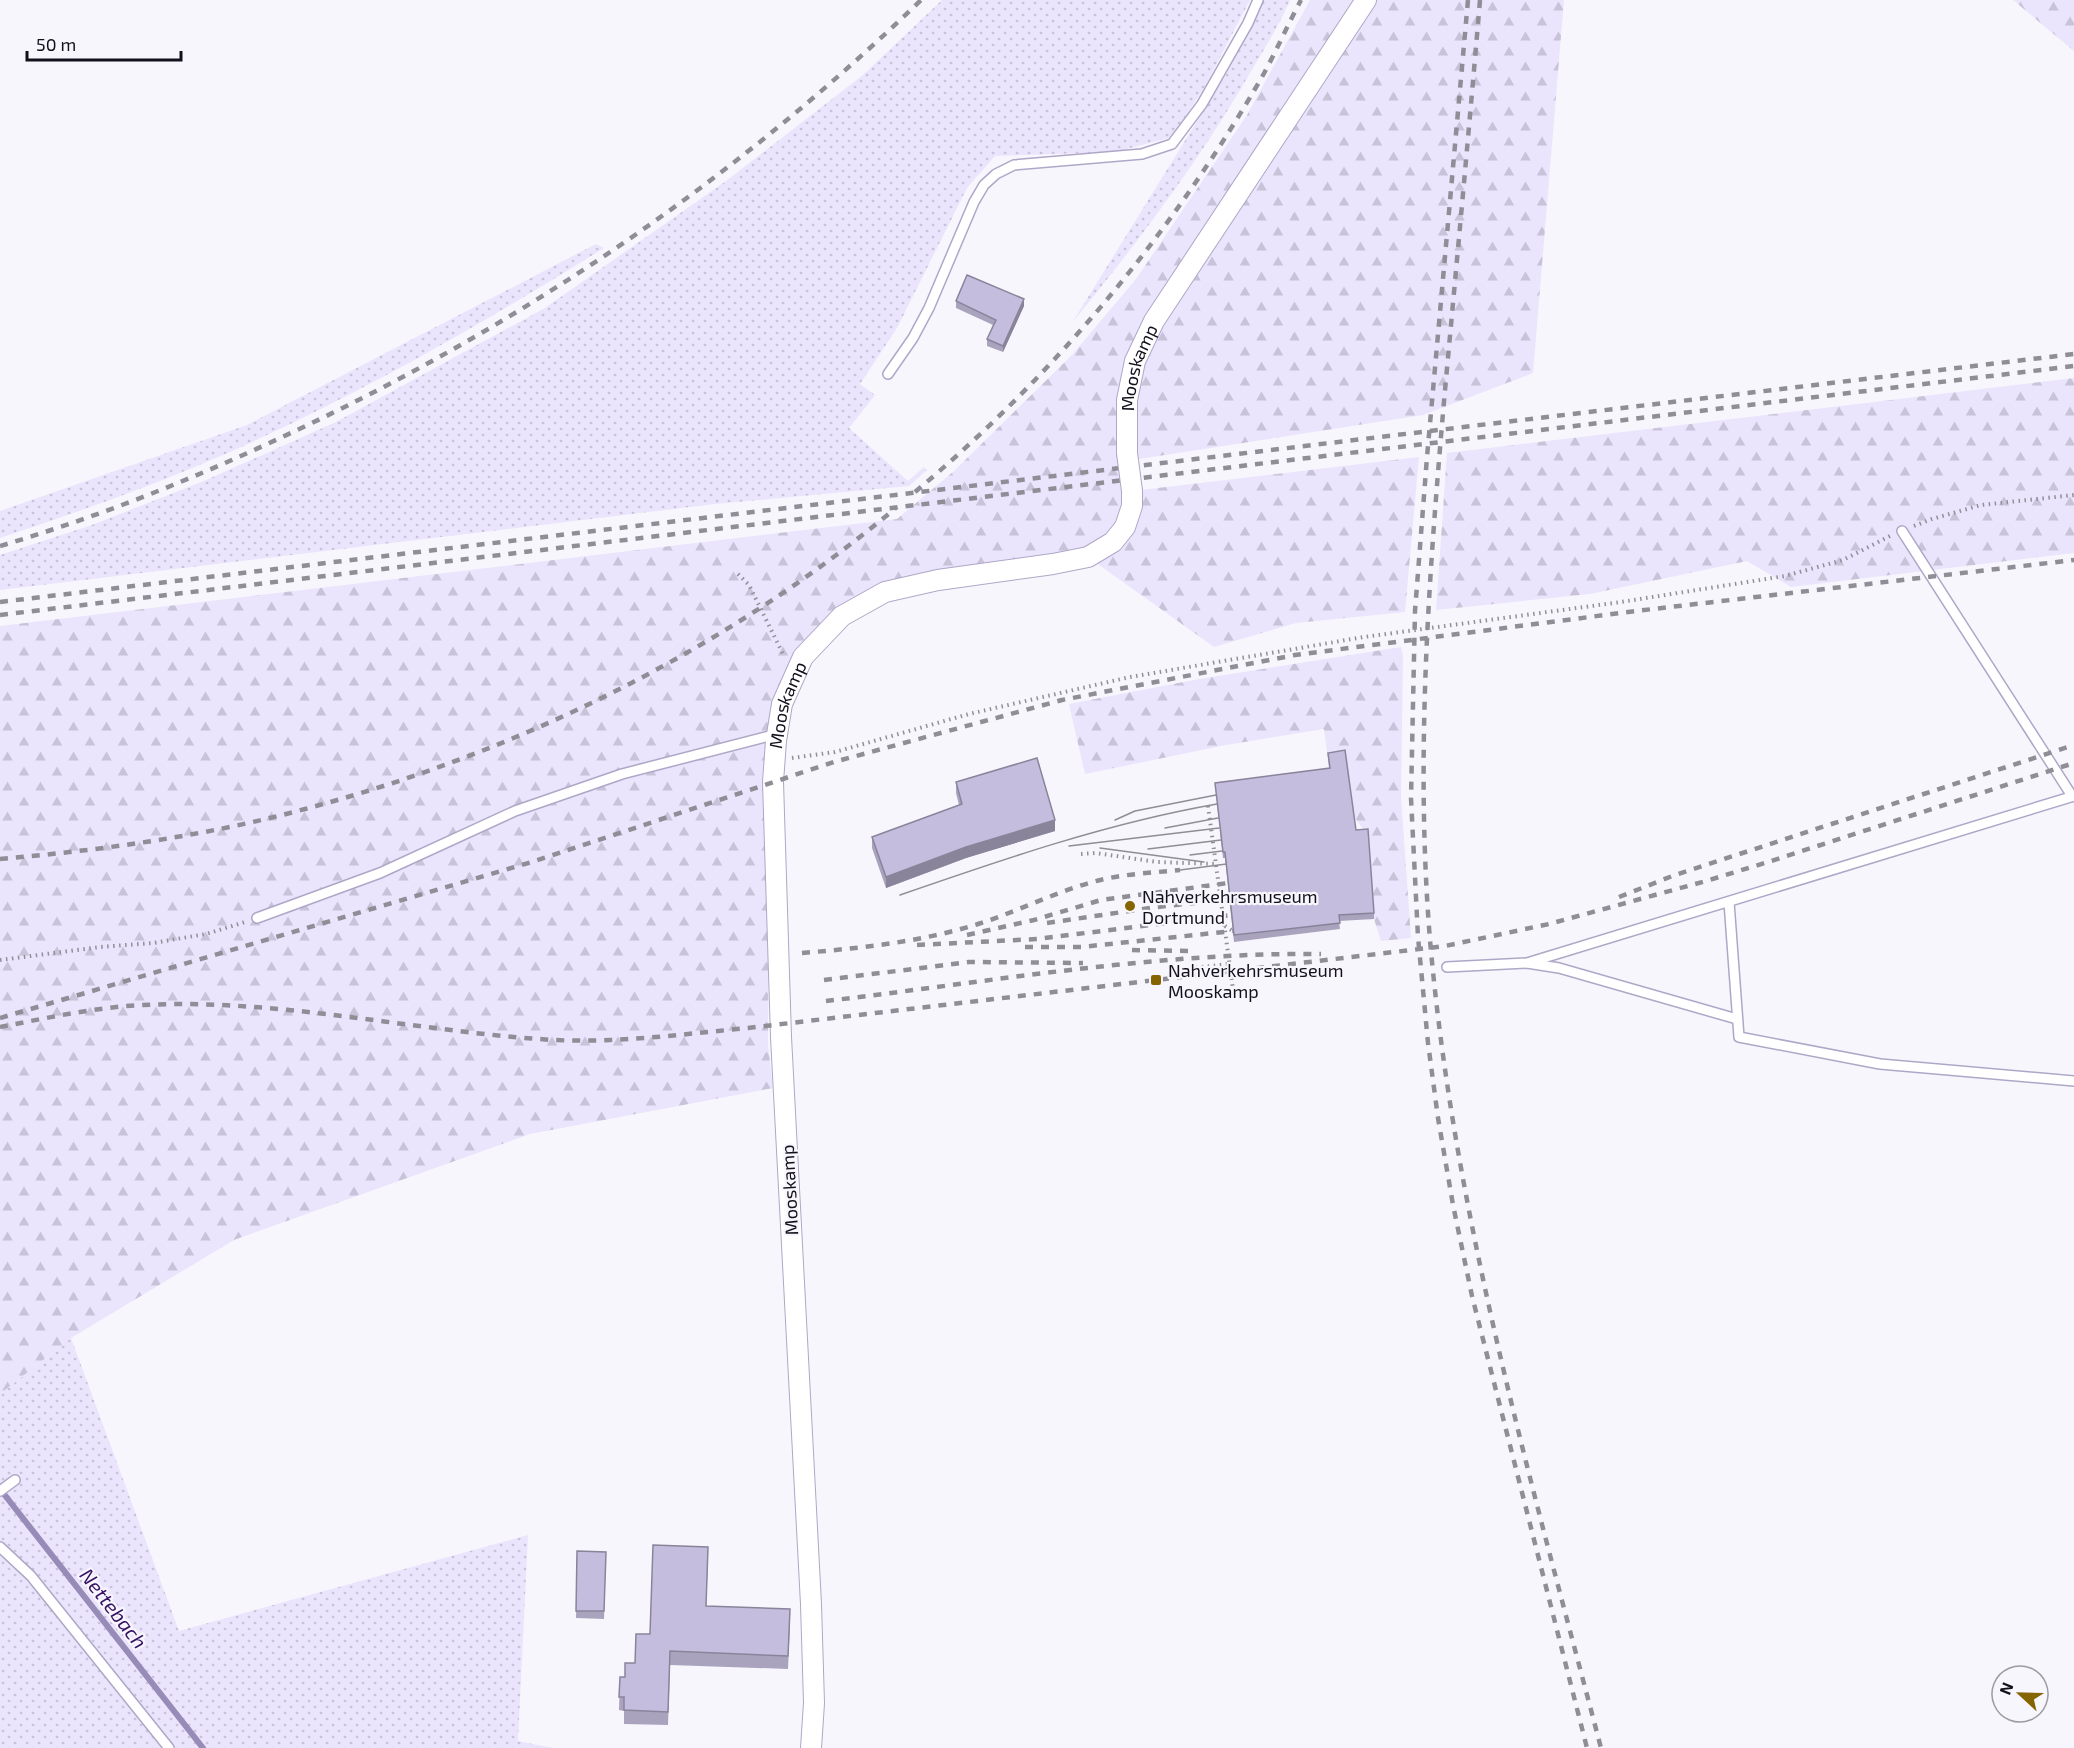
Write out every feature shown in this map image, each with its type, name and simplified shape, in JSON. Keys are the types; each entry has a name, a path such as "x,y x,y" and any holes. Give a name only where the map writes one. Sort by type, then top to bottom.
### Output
{"street":[{"name":"Mooskamp","path":"811,1748 813,1713 811,1604 781,1037 773,782 782,704 803,657 842,615 885,592 938,580 1088,557 1113,542 1125,527 1132,506 1127,453 1127,400 1135,361 1154,321 1366,0"},
{"name":"Mooskamp","path":"813,1713 822,1748"}],"lane":[{"path":"888,375 913,338 929,308 974,202 984,185 996,174 1014,165 1142,154 1172,144 1202,104 1258,0"},
{"path":"1527,963 2073,798 1902,531"},
{"path":"257,918 380,873 515,811 622,774 777,734"},
{"path":"1729,902 1739,1037 1880,1064 2074,1081"},
{"path":"1447,967 1527,963 1559,968 1737,1019"},
{"path":"0,1491 15,1480"},
{"path":"0,1547 31,1576 169,1748"}],"path":[{"path":"775,759 835,752 969,714 1130,677 1364,636 1609,604 1785,576 1843,560 1932,519 1981,505 2074,495"},
{"path":"738,574 749,585 794,676"},
{"path":"1208,806 1234,997"},
{"path":"1081,854 1096,853 1157,862 1216,864"},
{"path":"0,960 100,947 153,944 206,934 257,918"},
{"path":"1224,926 1233,931"},
{"path":"1184,969 1229,964"}],"green space":[{"path":"942,0 1250,0 1204,88 1172,137 1115,152 995,156 967,188 897,328 860,384 875,395 849,428 908,481 924,467 927,470 909,486 715,504 0,590 0,555 92,525 204,481 336,422 545,308 726,181 863,75"},
{"path":"1262,0 1290,0 1273,35 1212,135 1145,231 1072,323 1227,73"},
{"path":"1310,0 1564,0 1533,373 1423,415 1139,459 1132,491 1419,457 1405,612 1296,623 1214,647 1088,557 938,580 842,615 797,648 775,700 769,748 768,1045 773,1088 530,1134 234,1240 71,1338 0,1394 0,626 897,519 954,471 1072,355 1136,279 1247,115"},
{"path":"2013,0 2074,0 2074,51"},
{"path":"596,244 604,248 467,330 374,382 278,430 173,476 0,538 0,511 247,425"},
{"path":"2074,378 2074,553 1791,587 1747,561 1590,594 1436,610 1447,453"},
{"path":"1401,647 1403,655 1401,797 1411,938 1381,941 1374,919 1368,836 1353,815 1328,759 1324,729 1226,745 1085,774 1069,704 1199,679"},
{"path":"71,1338 179,1631 528,1535 518,1741 553,1748 0,1748 0,1394"}],"building":[{"path":"967,275 1024,299 1003,346 987,339 996,320 956,301"},
{"path":"1345,750 1356,830 1368,829 1374,913 1339,915 1340,923 1234,935 1215,783 1330,768 1328,753"},
{"path":"1037,758 1055,820 966,847 886,877 872,837 962,804 956,782"},
{"path":"653,1545 708,1547 706,1606 790,1609 788,1656 670,1651 668,1712 624,1710 624,1697 619,1697 620,1677 625,1677 625,1663 635,1663 636,1634 650,1634"},
{"path":"577,1551 606,1552 604,1611 576,1611"}],"waterway":[{"name":"Nettebach","path":"0,1489 203,1748"}],"tram line":[{"path":"1115,820 1135,811 1216,795"},
{"path":"900,895 1017,855 1096,832 1217,804"},
{"path":"1165,828 1218,818"},
{"path":"1069,846 1219,828"},
{"path":"1148,849 1221,840"},
{"path":"1100,848 1204,862"},
{"path":"1190,855 1222,851"},
{"path":"1180,870 1242,862"}],"railway":[{"path":"0,546 106,511 210,470 366,396 452,350 536,300 698,190 775,130 849,67 921,0"},
{"path":"915,492 965,448 1059,355 1144,254 1220,146 1261,78 1301,0"},
{"path":"1468,0 1415,611 1411,798 1418,937 1428,1043 1453,1205 1472,1296 1587,1748"},
{"path":"1480,0 1429,596 1424,802 1430,940 1441,1043 1476,1247 1522,1448 1601,1748"},
{"path":"0,602 2074,354"},
{"path":"0,615 2074,366"},
{"path":"0,859 115,846 268,819 385,786 464,758 541,726 617,690 691,650 762,606 831,559 897,507"},
{"path":"0,1018 535,861 834,762 1062,700 1295,655 1636,611 2074,560"},
{"path":"1619,897 1675,875 2074,745"},
{"path":"0,1027 107,1008 195,1004 298,1011 503,1036 578,1041 627,1039 748,1028 1445,946 1549,924 1706,881 2074,763"},
{"path":"802,953 913,940 978,924 1061,892 1100,880 1180,870"},
{"path":"967,935 1034,920 1101,900 1228,883"},
{"path":"1047,923 1230,899"},
{"path":"917,945 1037,939 1231,915"},
{"path":"1025,947 1081,947 1233,931"},
{"path":"1132,950 1189,951"},
{"path":"826,1001 1135,963 1197,958 1321,954"},
{"path":"824,980 969,962 1083,963"}],"place":[{"name":"Nahverkehrsmuseum Dortmund","path":"1130,906"},
{"name":"Nahverkehrsmuseum Mooskamp","path":"1156,980"}]}
